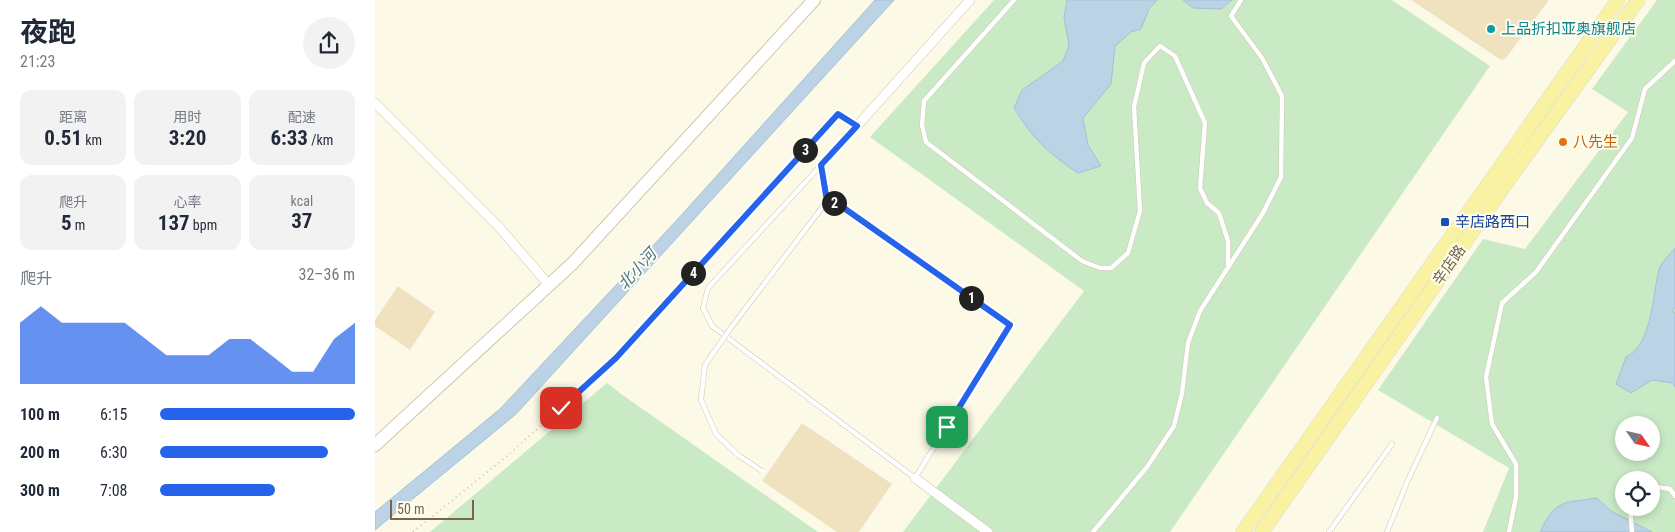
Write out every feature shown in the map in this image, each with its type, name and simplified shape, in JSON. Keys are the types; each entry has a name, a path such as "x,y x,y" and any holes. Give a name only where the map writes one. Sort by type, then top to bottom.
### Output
{"main road":[{"name":"辛店路","path":"1243,532 1618,0"},
{"name":"辛店路","path":"1262,532 1506,183 1638,0"}],"street":[{"path":"375,445 573,263 814,0"},
{"path":"857,126 970,0"},
{"path":"375,103 492,220 549,285"},
{"path":"915,478 988,532"}],"lane":[{"path":"1014,0 923,101 922,125 926,142 1082,261 1100,268 1111,268 1128,253 1140,211 1134,107 1144,63 1160,46 1175,56 1205,123 1201,188 1207,203 1219,213 1228,241 1228,265"},
{"path":"1093,532 1147,467 1174,426 1182,393 1188,343 1200,311 1263,213 1281,177 1282,96 1262,58 1231,16 1241,0"},
{"path":"1509,532 1516,497 1516,464 1492,424 1486,377 1502,303 1536,272 1633,138 1645,89 1675,61"},
{"path":"827,201 841,206 1010,325 915,478 712,326 703,308 708,288 857,126"},
{"path":"762,471 738,455 716,434 701,400 705,365 827,201 821,165"},
{"path":"1387,532 1408,480 1437,418"},
{"path":"1329,532 1392,444"},
{"path":"1660,487 1671,489 1675,496"},
{"path":"1632,516 1632,532"}],"path":[{"path":"413,532 506,457 616,358 838,114 857,126"}],"green space":[{"path":"994,0 1392,0 1490,66 1170,532 903,532 1084,291 870,137"},
{"path":"1657,0 1675,0 1675,532 1483,532 1509,468 1378,390 1483,239 1525,249 1628,112 1592,89"},
{"path":"607,383 624,396 818,532 430,532"}],"water":[{"name":"北小河","path":"875,0 894,0 516,414 375,530 375,512 500,409 677,220"},
{"path":"1067,0 1157,0 1149,9 1141,29 1131,32 1115,46 1111,84 1083,118 1088,145 1101,166 1078,173 1042,145 1028,129 1014,108 1022,90 1063,61 1069,45 1064,18"},
{"path":"1183,0 1232,0 1221,9 1193,8"},
{"path":"1675,248 1675,307 1673,311 1675,313 1675,387 1672,383 1652,380 1631,393 1616,384 1626,357 1635,351 1642,341 1650,318 1660,267"},
{"path":"1597,498 1615,513 1615,516 1621,516 1652,532 1540,532 1556,508 1562,504"}],"building":[{"name":"上品折扣亚奥旗舰店","path":"1411,0 1549,0 1506,58 1501,60"},
{"path":"398,286 435,312 410,350 375,326 375,320"},
{"path":"802,423 892,484 859,532 837,532 762,481"}],"place":[{"name":"上品折扣亚奥旗舰店","path":"1491,29"},
{"name":"八先生","path":"1563,142"},
{"name":"辛店路西口","path":"1445,222"}],"route":[{"path":"561,408 616,358 838,114 857,126 821,165 827,201 841,206 1010,325 947,427"}]}
